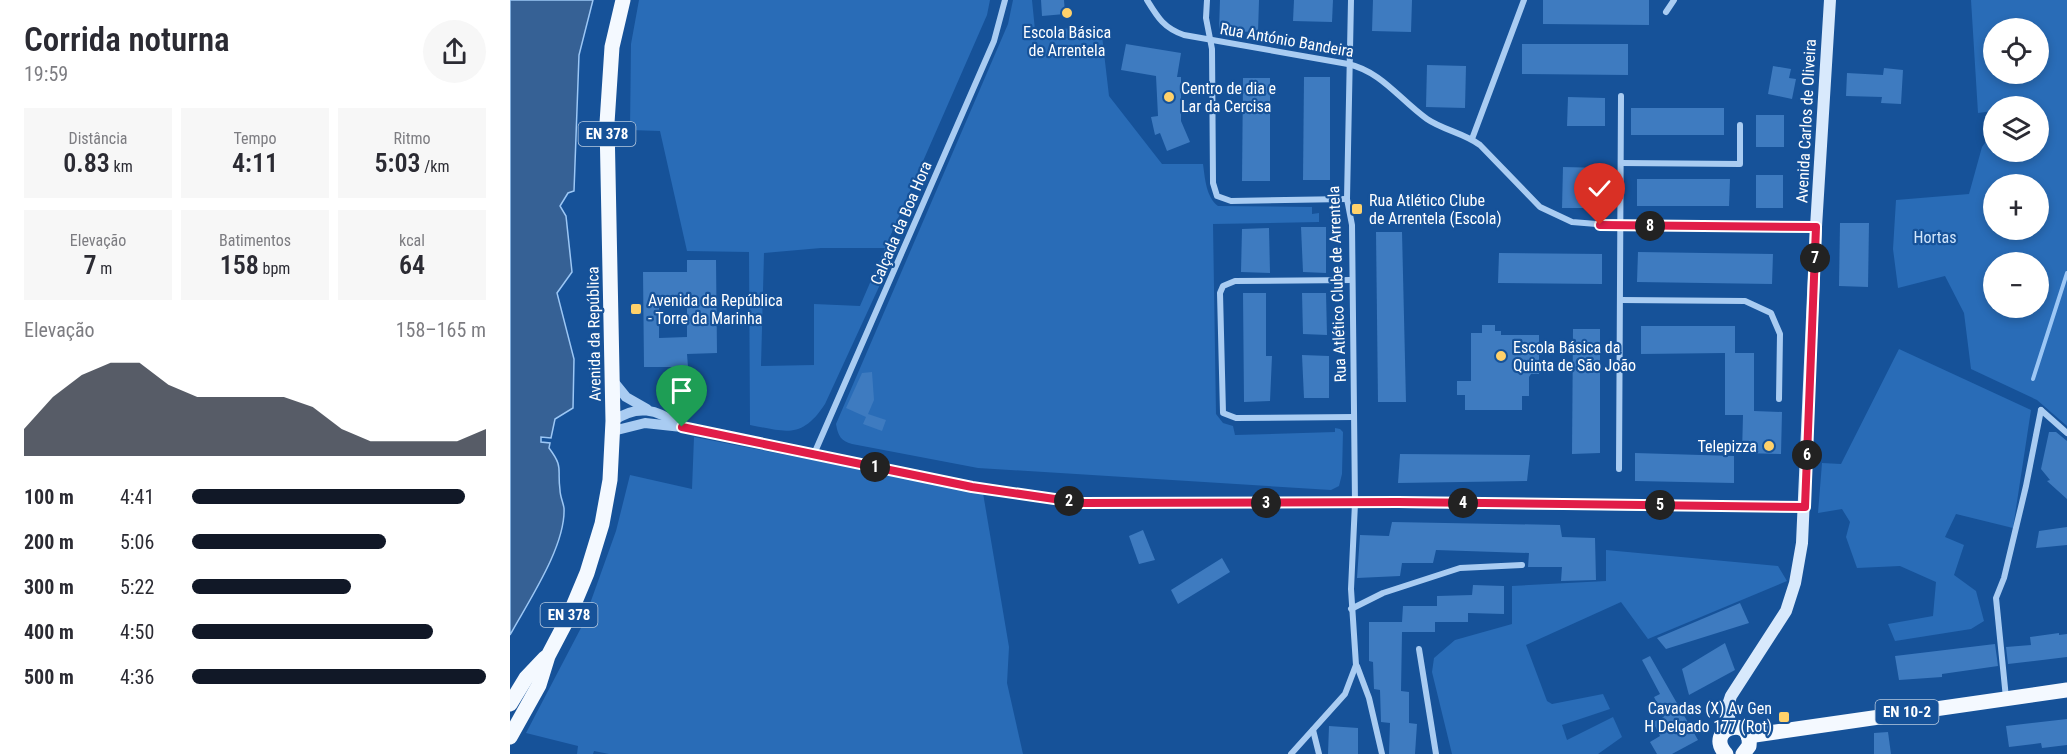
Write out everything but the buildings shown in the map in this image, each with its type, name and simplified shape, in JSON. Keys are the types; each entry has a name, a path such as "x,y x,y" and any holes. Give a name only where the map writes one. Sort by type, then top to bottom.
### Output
{"main road":[{"name":"Avenida da República","path":"510,737 539,685 548,656 569,616 598,540 610,480 613,381 607,104 612,47 623,0"},
{"name":"Avenida Carlos de Oliveira","path":"1730,728 1728,705 1731,696 1786,611 1795,583 1805,507 1816,227 1830,0"},
{"name":"Avenida da República","path":"510,704 526,678 548,656"},
{"name":"EN 10-2","path":"1748,736 2067,690"},
{"path":"1721,753 1721,737 1730,728 1743,729 1748,736 1749,746 1743,754"}],"street":[{"name":"Calçada da Boa Hora","path":"814,454 994,41 1005,0"},
{"name":"Rua António Bandeira","path":"1147,0 1160,21 1170,30 1211,41 1348,64 1374,73 1427,118 1472,139 1540,207 1572,222 1621,226 1816,227"},
{"path":"1207,0 1206,18 1211,41 1213,183 1217,196 1231,201 1347,199"},
{"name":"Rua Atlético Clube de Arrentela","path":"1351,0 1347,199 1352,225 1355,503 1351,609 1356,665"},
{"path":"1472,139 1524,0"},
{"path":"1666,12 1674,0"},
{"path":"1619,469 1621,96"},
{"path":"1621,163 1740,164 1740,125"},
{"path":"1352,280 1235,281 1222,286 1220,294 1223,413 1236,418 1354,417"},
{"path":"1621,300 1745,301 1771,313 1780,334 1779,399"},
{"path":"613,381 626,397 664,414 682,427"},
{"path":"613,426 627,413 647,408"},
{"path":"2006,698 1996,598 2004,578 2041,410 2067,433"},
{"path":"613,426 645,423 682,427 972,487 1082,503 1805,507"},
{"path":"1351,609 1383,593 1460,568 1522,565"},
{"path":"1419,649 1436,754"},
{"path":"1292,754 1345,694 1356,665"},
{"path":"1356,665 1369,698 1382,754"},
{"path":"1313,730 1319,754"}],"green space":[{"path":"639,0 990,0 987,15 885,248 895,252 825,404 809,423 801,428 784,431 750,425 749,252 687,251 660,131 630,130 631,44","holes":["821,248 885,248 860,306 814,304 814,365 761,366 764,253"]},
{"path":"1013,0 1032,0 1035,30 1101,27 1109,96 1162,164 1203,164 1205,181 1211,198 1218,206 1312,207 1312,214 1319,213 1319,222 1213,224 1216,414 1223,423 1233,426 1235,435 1335,432 1335,428 1340,429 1343,432 1342,474 1339,486 1331,490 978,468 852,444 841,437 836,424 1008,24"},
{"name":"Hortas","path":"1971,0 2067,0 2067,426 2037,400 1971,369 1964,313 1945,276 1898,288 1893,249 1896,200 1969,194 1983,146 1983,162 2049,162 2049,96 1983,96 1983,112 1978,113"},
{"path":"1899,349 2031,410 2013,528 1956,514 1945,537 1964,545 1954,575 1976,591 1984,621 1971,629 1895,641 1888,624 1933,616 1936,582 1900,566 1857,568 1846,537 1850,522 1842,509 1818,513 1822,463 1841,464"},
{"path":"694,437 983,493 1009,647 1007,683 1023,754 609,754 594,751 593,754 577,754 578,746 526,733 582,626 616,531 630,475 692,489"},
{"path":"1606,550 1778,566 1787,581 1648,639 1621,602 1526,645 1547,701 1552,704 1603,694 1610,709 1562,725 1567,740 1613,717 1622,737 1598,754 1452,754 1432,672 1434,658 1455,640 1512,624 1512,586 1606,581"}],"shaded area":[{"path":"510,0 593,0 579,55 574,191 568,193 560,206 566,216 572,272 557,293 574,359 573,408 555,419 551,438 541,437 541,442 550,443 549,448 558,464 560,492 564,508 563,523 553,556 510,635"}],"waterway":[{"path":"2033,379 2067,273"}],"place":[{"name":"Escola Básica de Arrentela","path":"1067,13"},
{"name":"Centro de dia e Lar da Cercisa","path":"1169,97"},
{"name":"Rua Atlético Clube de Arrentela (Escola)","path":"1357,209"},
{"name":"Avenida da República - Torre da Marinha","path":"636,309"},
{"name":"Escola Básica da Quinta de São João","path":"1501,356"},
{"name":"Telepizza","path":"1769,446"},
{"name":"Cavadas (X) Av Gen H Delgado 177 (Rot)","path":"1784,717"}],"route":[{"path":"682,427 972,487 1082,503 1398,502 1805,507 1816,227 1600,225"}]}
